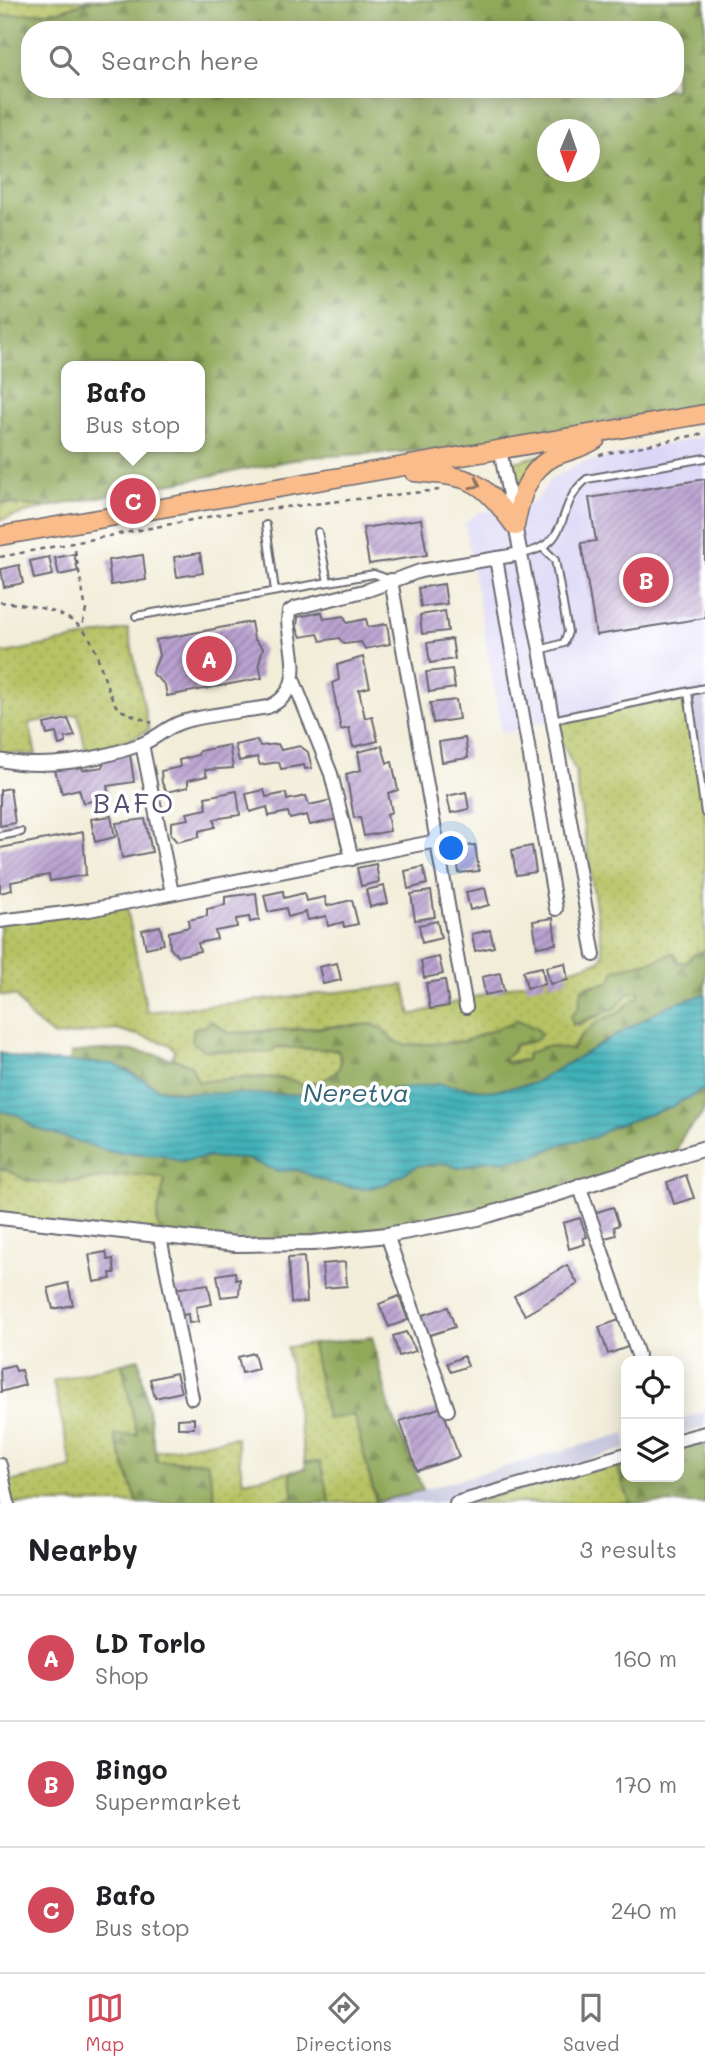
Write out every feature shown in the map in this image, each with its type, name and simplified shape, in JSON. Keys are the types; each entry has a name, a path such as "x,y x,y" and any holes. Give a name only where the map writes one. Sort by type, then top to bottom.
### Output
{"main road":[{"path":"0,536 705,414"},
{"path":"515,526 523,488 540,467 556,456 589,444 604,432"},
{"path":"386,470 452,475 473,481 495,498 515,526"}],"street":[{"path":"500,450 540,650 594,955"},
{"path":"352,859 331,774 293,679 289,612 310,602 348,595 419,571 520,554"},
{"path":"496,558 556,909"},
{"path":"391,580 466,1007"},
{"path":"0,760 32,764 75,761 142,744 164,729 183,722 268,707 288,695 293,679"},
{"path":"142,744 172,893"},
{"path":"0,921 89,910 437,841"},
{"path":"0,1217 236,1244 313,1243 387,1235 478,1218 705,1148"},
{"path":"579,1185 638,1355"},
{"path":"387,1235 447,1410"},
{"path":"160,1237 192,1398"},
{"path":"684,1439 705,1433"},
{"path":"456,1503 621,1455"},
{"path":"0,1465 8,1503"}],"lane":[{"path":"520,554 544,549 551,542 574,493 587,479 705,457"},
{"path":"266,525 275,591"},
{"path":"318,532 328,582"},
{"path":"540,650 564,642 568,632 555,560 544,549"},
{"path":"136,616 373,574 391,580"},
{"path":"552,720 705,688"},
{"path":"688,692 705,813"},
{"path":"0,836 21,832"}],"path":[{"path":"597,456 705,433"},
{"path":"0,557 223,514 441,490"},
{"path":"75,550 86,610 82,626"},
{"path":"0,602 40,607 82,626 94,646 118,709 164,729"}],"shaded area":[{"path":"705,436 705,688 552,720 502,734 465,523 478,512 527,506 537,499 551,479 580,463"},
{"path":"705,688 705,816 688,692"},
{"path":"705,1412 705,1427 684,1433 684,1418"},
{"path":"621,1434 621,1450 435,1503 374,1503"}],"green space":[{"path":"0,0 91,0 60,11 0,16"},
{"path":"92,0 705,0 705,404 438,450 309,457 48,507 0,503 0,16 60,11"},
{"path":"542,455 518,486 514,462"},
{"path":"0,503 48,507 0,520"},
{"path":"128,629 149,730 124,742 86,752 78,714 29,723 36,755 0,752 0,654"},
{"path":"688,692 705,813 705,950 693,955 686,963 678,962 671,953 659,961 641,963 610,982 587,986 579,1006 571,1016 579,1025 617,1007 626,995 639,991 639,997 616,1014 601,1020 581,1036 571,1050 559,1048 526,1060 502,1062 514,1045 531,1042 541,1035 537,1029 518,1020 465,1041 432,1044 406,1045 393,1041 384,1033 336,1026 229,1033 246,1051 263,1053 275,1047 338,1050 340,1066 332,1076 301,1085 282,1078 268,1077 198,1082 191,1065 172,1058 175,1050 169,1044 116,1029 55,1037 30,1017 16,996 0,995 0,921 126,903 147,1012 404,985 411,1015 600,961 603,954 575,770 552,720"},
{"path":"705,950 705,994 665,1007 532,1084 488,1091 440,1084 341,1095 208,1095 159,1089 126,1069 98,1063 68,1064 72,1053 132,1051 191,1065 198,1082 268,1078 294,1081 301,1085 324,1079 337,1071 341,1059 338,1050 275,1047 272,1052 263,1053 203,1050 192,1041 194,1028 205,1026 211,1021 229,1033 372,1024 383,1029 393,1041 406,1045 465,1041 518,1020 537,1029 541,1034 537,1040 514,1045 513,1052 502,1059 508,1064 526,1060 527,1054 547,1046 572,1050 581,1036 639,996 639,991 626,995 617,1007 573,1025 571,1016 579,1006 582,988 610,982 615,970 651,962 671,953 675,954 678,962 686,963 693,955"},
{"path":"705,1089 703,1113 683,1135 674,1156 519,1206 313,1243 160,1237 157,1216 165,1179 131,1175 46,1183 25,1180 8,1170 0,1169 0,1111 19,1115 33,1127 111,1152 164,1155 180,1161 207,1157 246,1159 278,1171 297,1170 333,1184 366,1189 385,1184 417,1166 445,1163 459,1168 488,1160 503,1161 537,1155 564,1143 595,1137 612,1127 671,1107"},
{"path":"7,1168 27,1181 68,1183 149,1174 166,1179 157,1216 160,1237 0,1217 0,1169"},
{"path":"372,1337 390,1409 423,1490 376,1502 354,1415 327,1419 312,1344"},
{"path":"312,1344 328,1418 354,1415 376,1502 330,1503 320,1463 305,1462 287,1347"},
{"path":"139,1359 157,1461 207,1462 216,1503 138,1503 114,1435 137,1435 122,1363"},
{"path":"122,1363 137,1435 114,1436 138,1503 8,1503 4,1483 72,1468 53,1381"},
{"path":"236,1437 243,1481 290,1472 294,1498 274,1503 216,1503 207,1462 158,1461 153,1452"},
{"path":"705,1438 705,1503 630,1503 622,1482 684,1482 684,1443"},
{"path":"621,1459 621,1478 615,1461"},
{"path":"615,1461 630,1503 472,1503"},
{"path":"305,1462 320,1462 330,1503 274,1503 294,1497 290,1472 306,1468"}],"water":[{"path":"705,994 705,1089 671,1107 612,1127 595,1137 564,1143 537,1155 503,1161 488,1160 459,1168 445,1163 417,1166 385,1184 365,1189 333,1184 297,1170 278,1171 246,1159 207,1157 180,1161 163,1155 111,1152 33,1127 19,1115 0,1111 0,1053 28,1060 114,1064 159,1089 181,1093 341,1095 440,1084 488,1091 532,1084 665,1007"}],"building":[{"path":"705,479 705,618 596,635 581,543 596,541 589,498"},
{"path":"421,519 427,555 369,564 363,528"},
{"path":"200,553 203,573 177,577 174,557"},
{"path":"74,554 78,571 59,575 55,558"},
{"path":"143,555 146,580 111,585 108,560"},
{"path":"49,557 53,575 34,579 30,561"},
{"path":"19,565 23,583 4,587 1,569"},
{"path":"444,584 447,604 421,607 418,588"},
{"path":"445,611 448,631 422,634 420,615"},
{"path":"322,612 324,619 344,616 347,623 366,619 368,627 387,624 390,644 365,649 361,642 344,644 339,638 321,641 318,634 301,637 297,628 298,617"},
{"path":"251,622 254,639 263,648 259,663 262,678 167,696 165,685 152,673 159,656 156,640"},
{"path":"452,639 455,659 430,663 427,643"},
{"path":"363,657 370,687 359,690 365,718 372,716 378,741 353,747 349,728 341,730 332,683 339,680 337,665"},
{"path":"452,669 455,688 429,692 426,672"},
{"path":"456,700 459,719 433,723 430,703"},
{"path":"68,719 75,736 65,738 66,743 59,745 56,733 47,735 44,724"},
{"path":"465,738 468,758 442,762 439,742"},
{"path":"257,740 260,746 278,744 281,750 300,746 308,752 312,768 305,769 304,765 281,769 279,762 260,765 257,757 239,761 235,745"},
{"path":"229,745 233,768 205,770 207,776 188,780 188,787 167,792 162,783 161,771 180,767 179,760 198,755 199,751"},
{"path":"382,746 387,763 392,762 398,790 388,793 392,812 387,814 390,831 364,836 360,817 354,818 346,774 361,770 358,752"},
{"path":"130,754 134,782 107,786 109,797 83,803 79,789 62,793 54,767 80,762 83,770 103,767 102,759"},
{"path":"10,788 15,823 0,826 0,790"},
{"path":"264,790 266,797 286,793 287,800 306,796 309,805 332,800 337,819 310,825 307,815 290,819 288,812 269,816 267,807 250,812 246,794"},
{"path":"237,791 240,815 214,819 215,827 199,831 199,837 177,842 171,835 171,822 189,819 187,813 207,809 205,797"},
{"path":"466,792 469,809 451,813 447,796"},
{"path":"111,816 115,837 95,842 91,819"},
{"path":"145,819 152,852 122,858 116,823"},
{"path":"83,832 86,875 50,881 49,875 11,882 12,890 0,893 0,848"},
{"path":"475,845 479,871 459,873 455,848"},
{"path":"532,846 536,872 516,875 512,850"},
{"path":"376,864 379,882 361,886 357,868"},
{"path":"423,867 427,884 408,889 405,871"},
{"path":"384,886 388,903 370,907 366,890"},
{"path":"485,888 489,905 470,910 466,892"},
{"path":"283,891 284,898 304,893 306,901 325,897 327,906 352,900 358,924 344,927 343,922 328,926 326,916 308,920 306,912 288,917 286,908 268,912 264,895"},
{"path":"431,891 435,917 415,920 411,894"},
{"path":"256,893 259,920 250,922 249,917 236,919 237,927 215,931 217,939 198,943 200,951 178,956 170,948 169,932 189,927 188,920 207,916 207,909 225,905 225,897"},
{"path":"553,918 556,944 537,947 533,921"},
{"path":"437,921 441,938 422,943 419,925"},
{"path":"160,926 164,944 146,948 142,930"},
{"path":"490,930 494,947 475,951 472,934"},
{"path":"439,957 443,974 424,978 421,961"},
{"path":"337,963 341,980 323,984 319,967"},
{"path":"565,963 568,980 550,984 546,967"},
{"path":"542,967 545,984 527,988 523,971"},
{"path":"500,973 504,991 485,995 482,977"},
{"path":"445,980 449,1006 430,1009 426,983"},
{"path":"686,1175 694,1198 674,1204 667,1182"},
{"path":"613,1207 619,1225 614,1227 616,1235 602,1239 594,1213"},
{"path":"580,1218 587,1237 583,1238 585,1244 569,1249 563,1223"},
{"path":"106,1252 108,1260 113,1259 115,1273 110,1273 111,1279 94,1282 89,1255"},
{"path":"304,1257 307,1302 291,1303 288,1258"},
{"path":"345,1262 347,1286 324,1288 322,1264"},
{"path":"567,1265 578,1284 525,1315 514,1296"},
{"path":"235,1272 236,1280 240,1279 239,1295 221,1297 217,1275"},
{"path":"68,1283 73,1305 53,1309 48,1288"},
{"path":"208,1284 212,1304 196,1307 198,1322 189,1323 188,1314 178,1316 173,1289"},
{"path":"399,1296 408,1320 389,1327 379,1304"},
{"path":"448,1307 455,1327 427,1336 420,1316"},
{"path":"619,1320 628,1347 608,1354 599,1327"},
{"path":"406,1332 416,1351 399,1356 393,1336"},
{"path":"254,1353 258,1369 242,1373 238,1357"},
{"path":"464,1356 468,1366 451,1372 447,1363"},
{"path":"14,1365 16,1371 21,1370 25,1385 1,1392 0,1368"},
{"path":"176,1373 181,1392 155,1398 150,1379"},
{"path":"442,1407 459,1457 417,1471 400,1421"},
{"path":"194,1418 194,1428 178,1428 178,1419"}],"place":[{"name":"Bafo","path":"133,501"},
{"name":"Bingo","path":"646,580"},
{"name":"LD Torlo","path":"209,659"}],"district":[{"name":"BAFO","path":"134,802"}],"water label":[{"name":"Neretva","path":"356,1092"}]}
